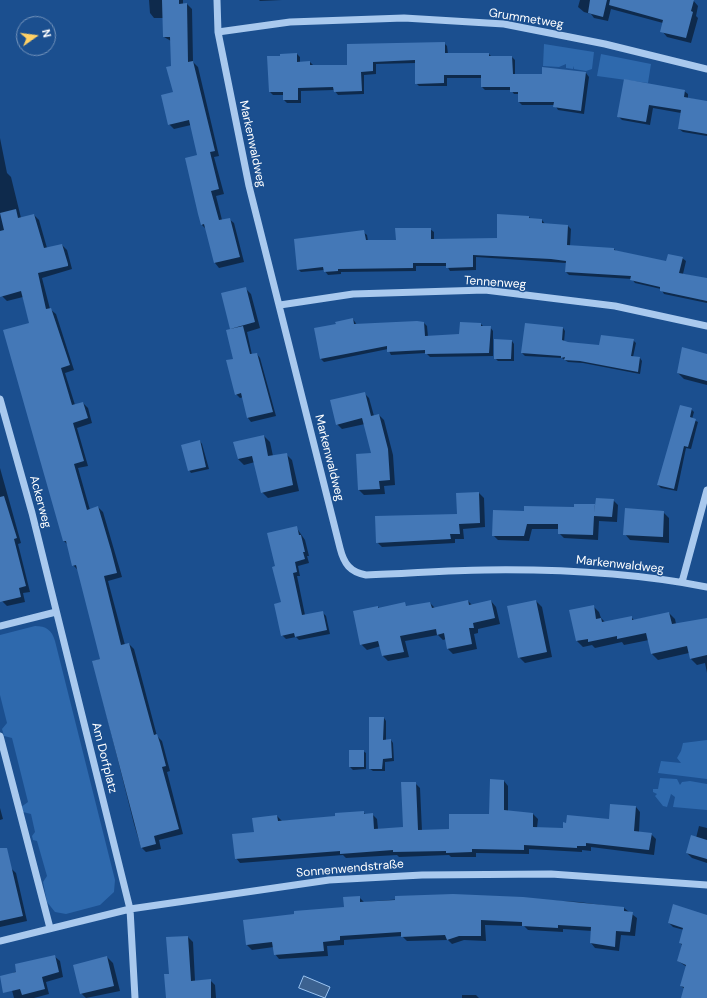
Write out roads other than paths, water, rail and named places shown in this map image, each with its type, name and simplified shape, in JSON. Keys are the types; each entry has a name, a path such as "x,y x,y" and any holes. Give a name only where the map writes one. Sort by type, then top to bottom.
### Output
{"street":[{"name":"Markenwaldweg","path":"217,0 218,32 249,186 340,548 344,561 349,568 366,576 484,570 564,571 682,582 707,587"},
{"name":"Grummetweg","path":"218,32 290,22 404,18 504,24 605,44 707,69"},
{"name":"Tennenweg","path":"280,305 353,294 485,290 615,306 707,326"},
{"name":"Ackerweg","path":"0,399 32,513 56,612"},
{"path":"682,582 707,490"},
{"path":"0,626 56,612"},
{"name":"Am Dorfplatz","path":"56,612 130,909 136,998"},
{"path":"0,736 50,928"},
{"name":"Sonnenwendstraße","path":"0,941 130,909 330,880 422,874 551,874 707,885"}]}
